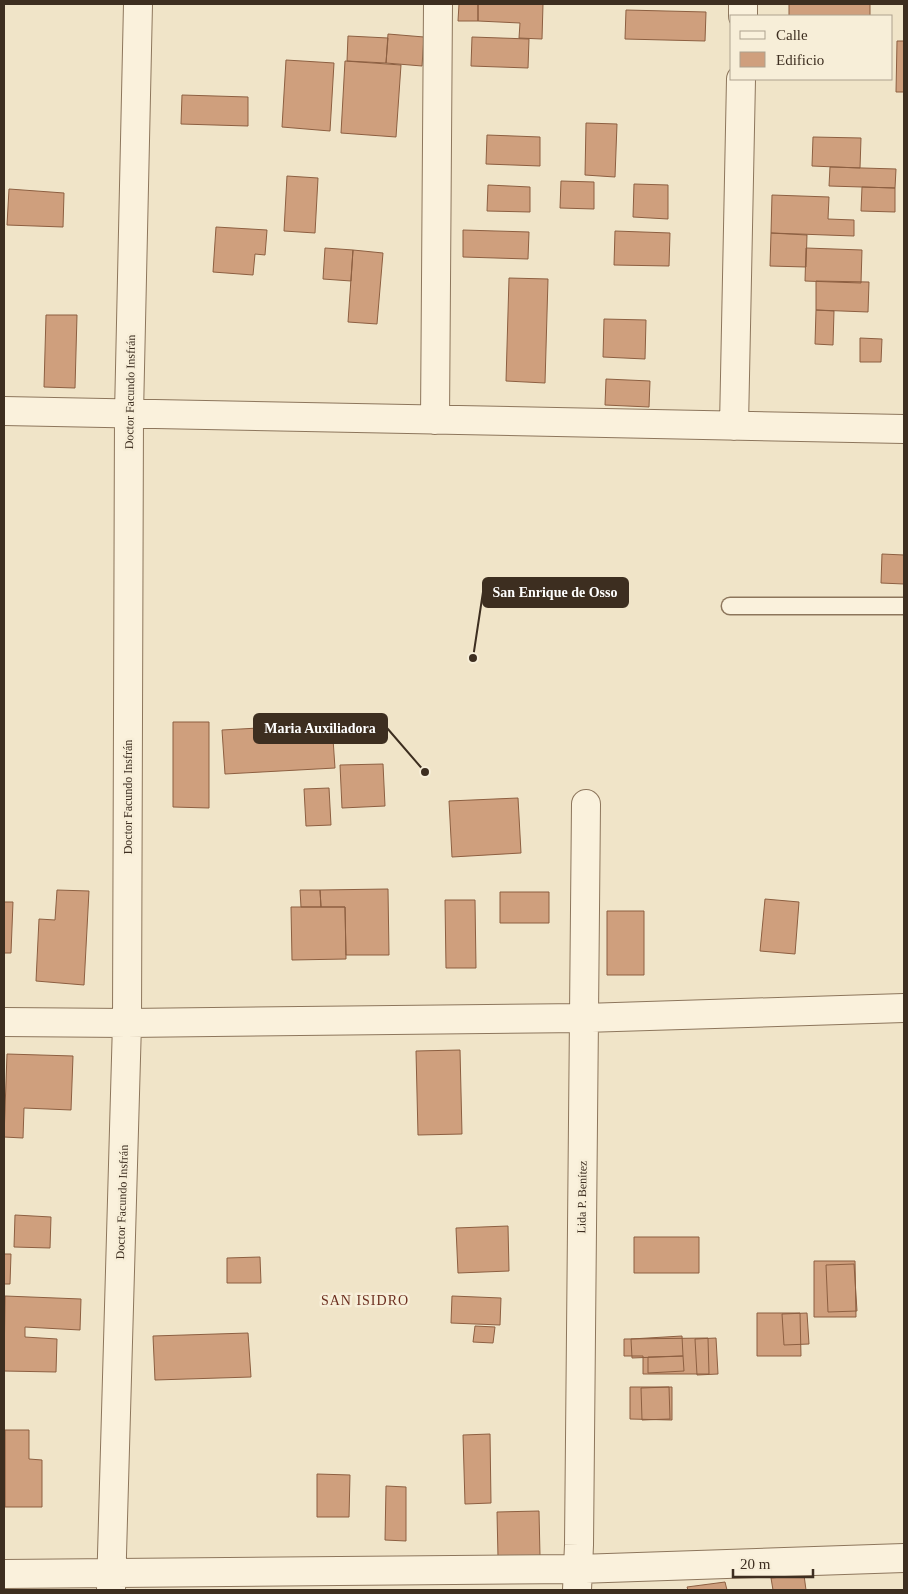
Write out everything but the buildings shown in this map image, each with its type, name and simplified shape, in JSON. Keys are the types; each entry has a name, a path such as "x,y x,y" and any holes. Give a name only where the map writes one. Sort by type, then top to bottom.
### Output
{"street":[{"name":"Doctor Facundo Insfrán","path":"112,1582 127,1023 128,414 138,4"},
{"path":"435,420 438,4"},
{"path":"734,426 742,80"},
{"path":"4,411 904,429"},
{"name":"Lida P. Benítez","path":"577,1580 586,804"},
{"path":"4,1022 127,1023 584,1018 904,1008"},
{"path":"4,1574 112,1582 577,1580 904,1558"}],"lane":[{"path":"730,606 904,606"}],"place":[{"name":"San Enrique de Osso","path":"473,658"},
{"name":"Maria Auxiliadora","path":"425,772"}],"district":[{"name":"SAN ISIDRO","path":"365,1300"}]}
